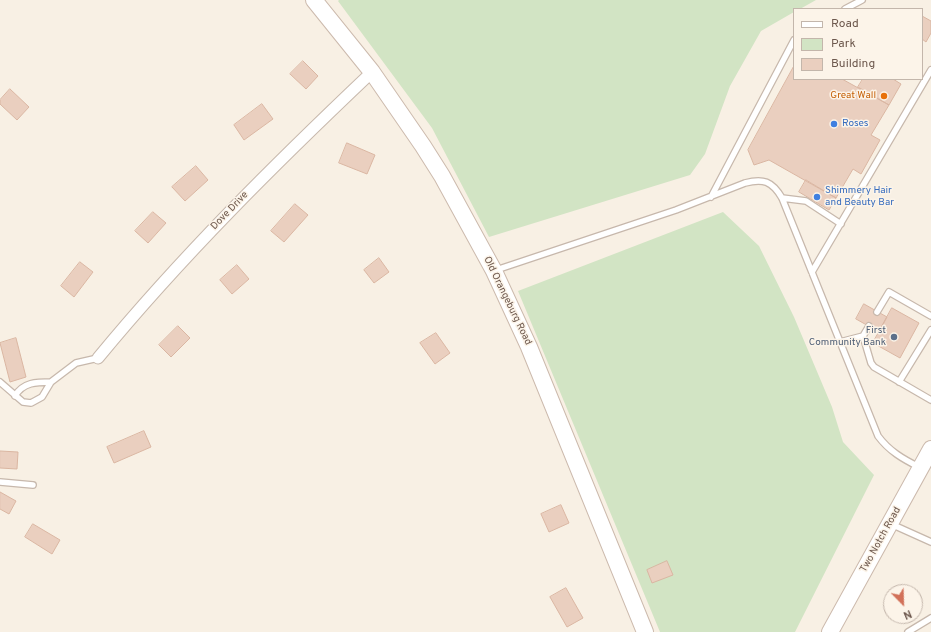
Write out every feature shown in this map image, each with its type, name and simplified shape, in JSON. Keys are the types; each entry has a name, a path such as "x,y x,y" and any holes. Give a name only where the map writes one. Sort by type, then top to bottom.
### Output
{"street":[{"name":"Old Orangeburg Road","path":"314,0 372,72 423,146 442,176 494,271 529,348 645,632"},
{"name":"Dove Drive","path":"98,358 130,319 174,270 258,181 372,72"},
{"name":"Two Notch Road","path":"831,632 931,449"}],"lane":[{"path":"847,8 862,0"},
{"path":"711,197 793,42"},
{"path":"812,272 931,70"},
{"path":"494,271 676,210 755,180 768,183 774,186 782,198 878,436 891,450 903,459 921,468"},
{"path":"782,198 806,201 841,224"},
{"path":"877,312 889,292 931,316"},
{"path":"840,342 863,336 869,326"},
{"path":"899,382 931,330"},
{"path":"863,336 871,363 874,368 931,400"},
{"path":"0,382 23,402 31,403 42,397 51,382 76,363 98,358"},
{"path":"15,396 19,389 28,385 36,382 51,382"},
{"path":"0,482 33,485"},
{"path":"890,523 929,541 931,533"},
{"path":"908,632 931,618"}],"green space":[{"path":"816,0 802,8 793,8 793,13 761,31 730,86 705,154 690,175 489,237 432,128 338,1"},
{"path":"723,212 759,246 794,317 832,407 843,442 874,475 795,632 660,632 518,291"}],"building":[{"path":"923,17 931,21 931,33 926,42 923,40"},
{"path":"303,61 318,76 306,89 290,74"},
{"path":"793,68 793,80 844,80 889,105 871,135 880,140 861,174 853,169 836,198 769,160 754,165 748,150"},
{"name":"Great Wall","path":"862,80 895,80 901,84 889,105 858,87"},
{"path":"10,89 29,107 17,120 0,104 0,100"},
{"path":"262,104 273,119 244,140 234,125"},
{"path":"347,143 375,155 367,174 339,163"},
{"path":"196,166 208,180 185,201 172,187"},
{"path":"806,180 836,198 829,210 799,192"},
{"path":"295,204 308,215 284,242 271,231"},
{"path":"153,212 166,223 148,243 135,231"},
{"path":"379,258 389,272 374,283 364,270"},
{"path":"80,262 93,272 74,297 61,286"},
{"path":"237,265 249,279 232,294 220,280"},
{"path":"864,304 887,317 879,332 856,319"},
{"name":"First Community Bank","path":"892,308 919,323 900,358 873,343"},
{"path":"178,326 190,338 171,357 159,345"},
{"path":"436,333 450,353 435,364 420,343"},
{"path":"16,338 26,377 10,382 0,343"},
{"path":"144,431 151,447 114,463 107,447"},
{"path":"0,451 18,452 17,469 0,468"},
{"path":"0,492 16,501 9,514 0,509"},
{"path":"561,505 569,523 549,532 541,514"},
{"path":"33,524 60,540 52,554 25,537"},
{"path":"667,561 673,575 652,583 647,570"},
{"path":"566,588 583,618 567,627 550,597"}],"place":[{"name":"Great Wall","path":"884,96"},
{"name":"Roses","path":"834,124"},
{"name":"Shimmery Hair and Beauty Bar","path":"817,197"},
{"name":"First Community Bank","path":"894,337"}]}
